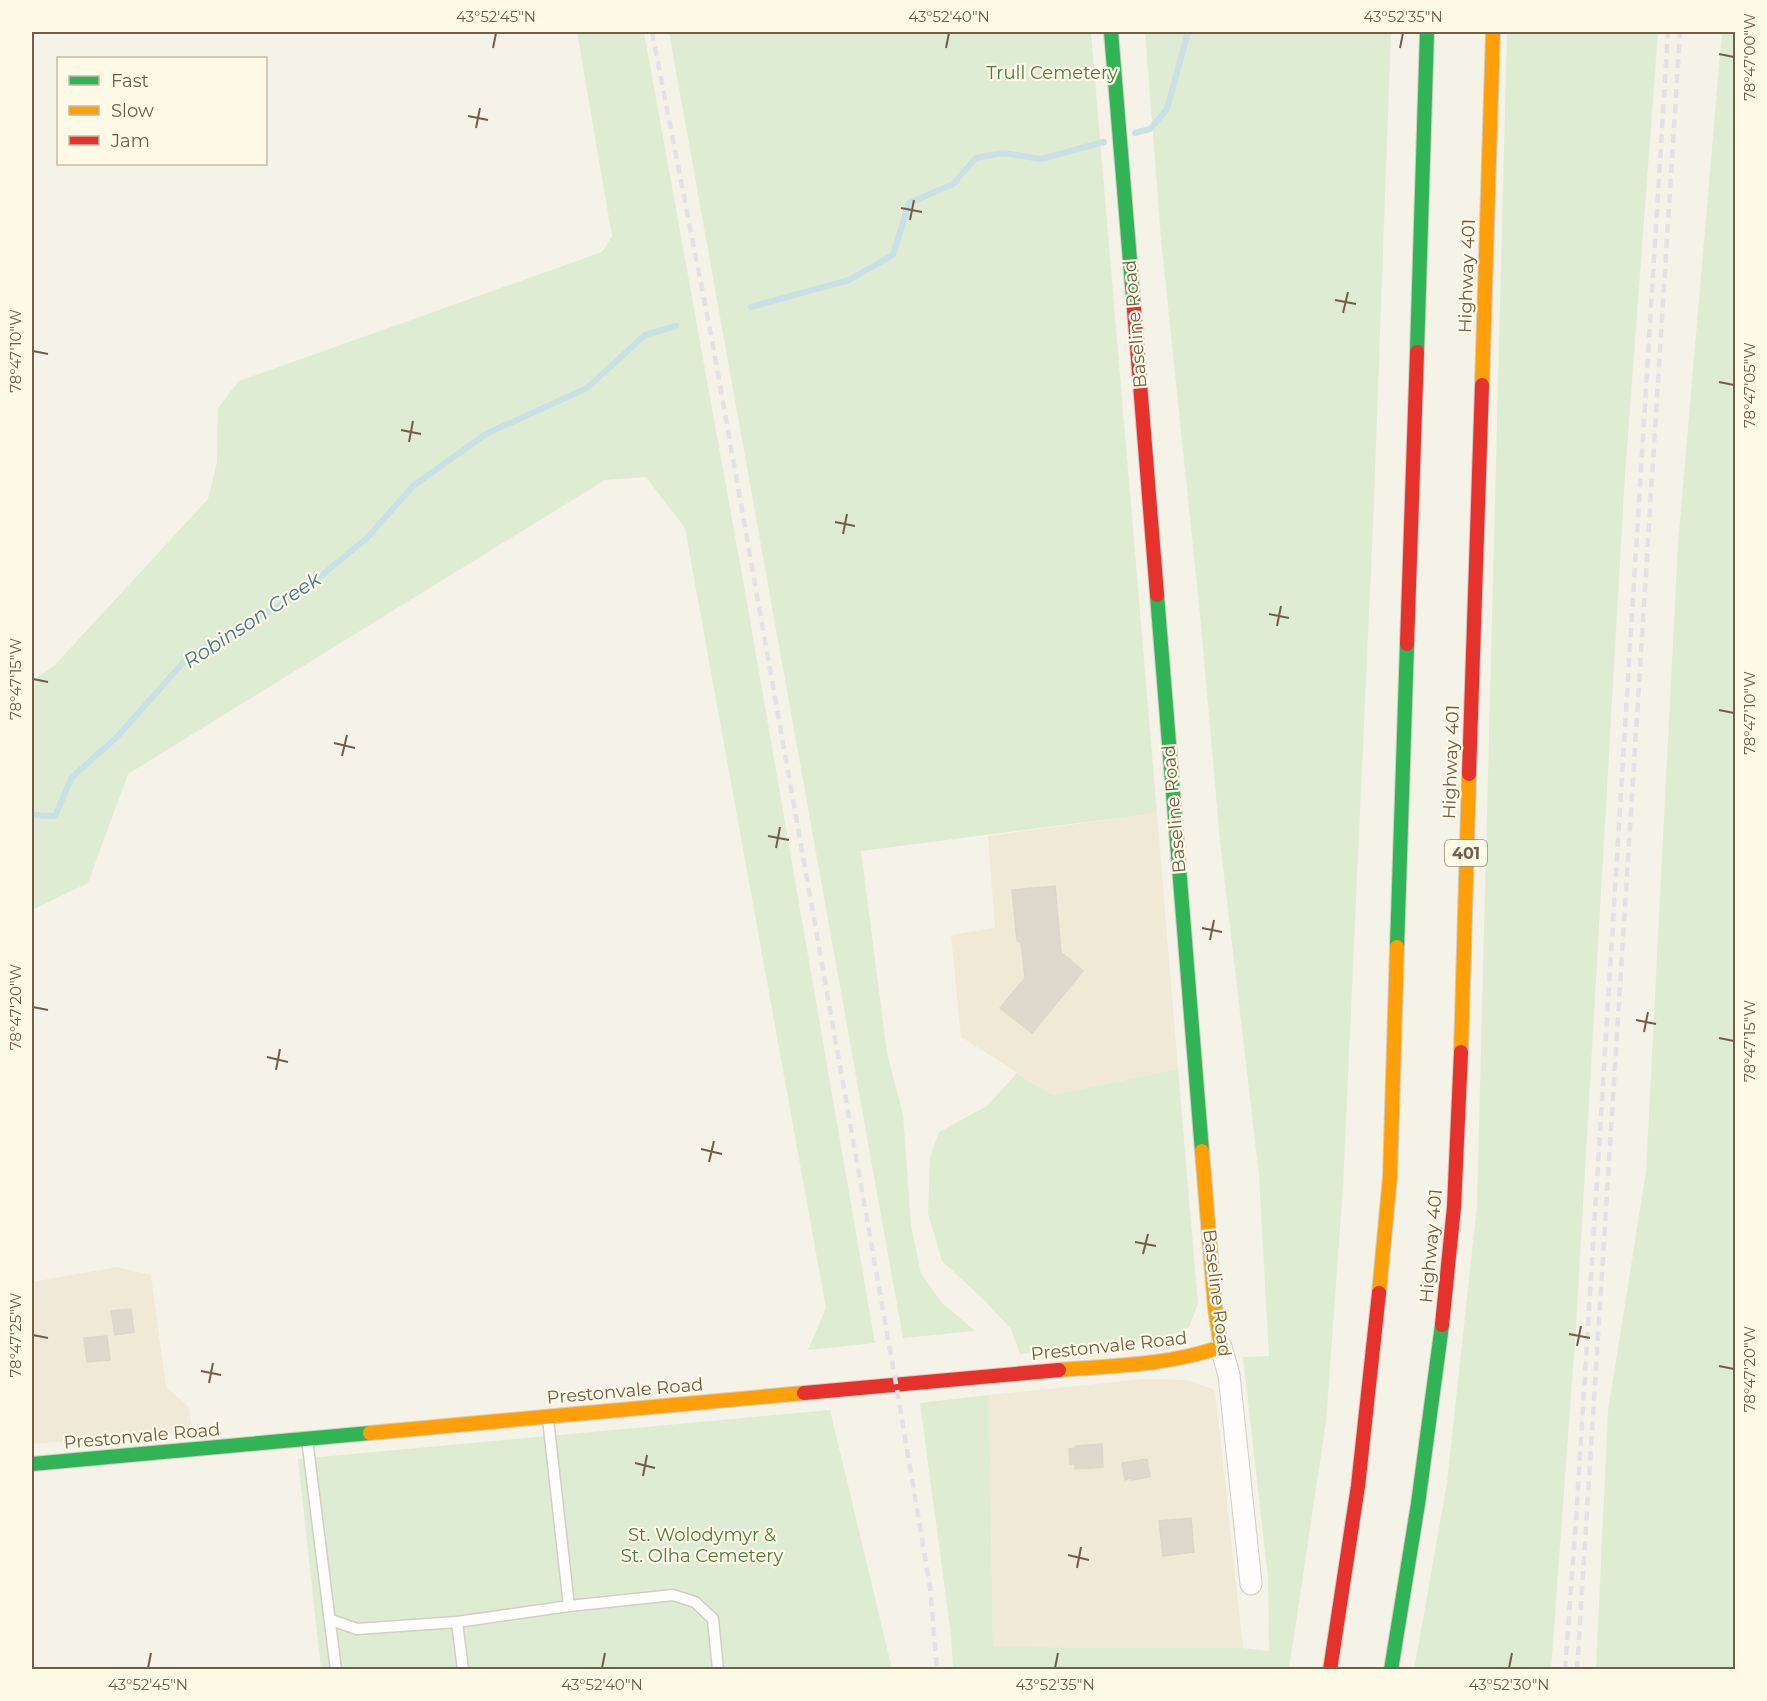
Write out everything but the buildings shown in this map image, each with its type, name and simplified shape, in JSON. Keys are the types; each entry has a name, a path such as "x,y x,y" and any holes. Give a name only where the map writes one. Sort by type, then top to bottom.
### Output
{"main road":[{"name":"Baseline Road","path":"1111,32 1215,1308 1221,1347"},
{"path":"1330,1670 1361,1459 1376,1334 1389,1177 1427,32"},
{"name":"Highway 401","path":"1391,1670 1433,1398 1453,1225 1493,32"},
{"name":"Prestonvale Road","path":"32,1464 896,1383 1156,1362 1195,1356 1221,1347"}],"street":[{"name":"Baseline Road","path":"1221,1347 1228,1375 1251,1584"}],"lane":[{"path":"548,1416 569,1606"},
{"path":"307,1439 336,1670"},
{"path":"331,1620 357,1629 458,1622 569,1606 673,1595 695,1602 713,1619 718,1670"},
{"path":"458,1622 463,1670"}],"shaded area":[{"path":"1157,813 1178,1069 1053,1095 961,1037 951,935 995,928 988,836"},
{"path":"117,1267 151,1275 166,1387 189,1407 192,1431 32,1444 32,1282"},
{"path":"1144,1379 1188,1380 1215,1390 1243,1648 993,1647 989,1395"}],"green space":[{"path":"577,32 644,32 745,591 875,1343 808,1350 826,1308 685,528 646,477 605,480 128,774 88,883 32,910 32,681 54,666 208,499 217,462 218,408 239,381 602,252 612,236"},
{"name":"Trull Cemetery","path":"669,32 1091,32 1157,813 861,851 887,1053 903,1115 911,1225 921,1274 942,1303 975,1331 903,1338"},
{"path":"1145,32 1391,32 1373,525 1343,1187 1326,1422 1289,1669 953,1669 951,1635 920,1403 989,1395 993,1647 1243,1648 1269,1651 1268,1578 1243,1357 1269,1356 1259,1175 1220,841 1200,614 1161,239"},
{"path":"1507,32 1658,32 1625,475 1576,1327 1551,1669 1414,1670 1447,1483 1477,1205"},
{"path":"1722,32 1736,32 1735,1669 1596,1669 1608,1411 1646,1172 1678,544"},
{"path":"1178,1069 1198,1304 1189,1327 1163,1339 1020,1354 1011,1329 942,1261 928,1213 930,1157 939,1132 987,1106 1017,1073 1053,1095"},
{"name":"St. Wolodymyr & St. Olha Cemetery","path":"830,1410 892,1669 321,1669 298,1459"}],"waterway":[{"name":"Robinson Creek","path":"1135,133 1150,129 1167,109 1188,32"},
{"name":"Robinson Creek","path":"751,307 849,280 893,255 909,203 953,184 976,158 1003,153 1041,159 1104,142"},
{"name":"Robinson Creek","path":"32,815 55,816 72,777 117,737 189,656 298,595 367,538 413,486 486,434 587,388 645,335 676,326"}],"railway":[{"path":"652,32 712,340 896,1384 930,1587 937,1670"},
{"path":"1565,1670 1668,32"},
{"path":"1577,1670 1680,32"}],"traffic: fast":[{"path":"1111,32 1134,309"},
{"path":"1417,352 1427,32"},
{"path":"1157,595 1202,1151"},
{"path":"1397,947 1407,644"},
{"path":"1391,1670 1418,1504 1442,1325"},
{"path":"32,1464 370,1433"}],"traffic: slow":[{"path":"1482,385 1493,32"},
{"path":"1461,1052 1469,774"},
{"path":"1379,1293 1390,1177 1397,947"},
{"path":"1059,1370 1161,1361 1221,1347 1215,1308 1202,1151"},
{"path":"370,1433 804,1393"}],"traffic: jam":[{"path":"1134,309 1157,595"},
{"path":"1407,644 1417,352"},
{"path":"1469,774 1482,385"},
{"path":"1442,1325 1454,1207 1461,1052"},
{"path":"1330,1670 1358,1486 1379,1293"},
{"path":"804,1393 1059,1370"}]}
